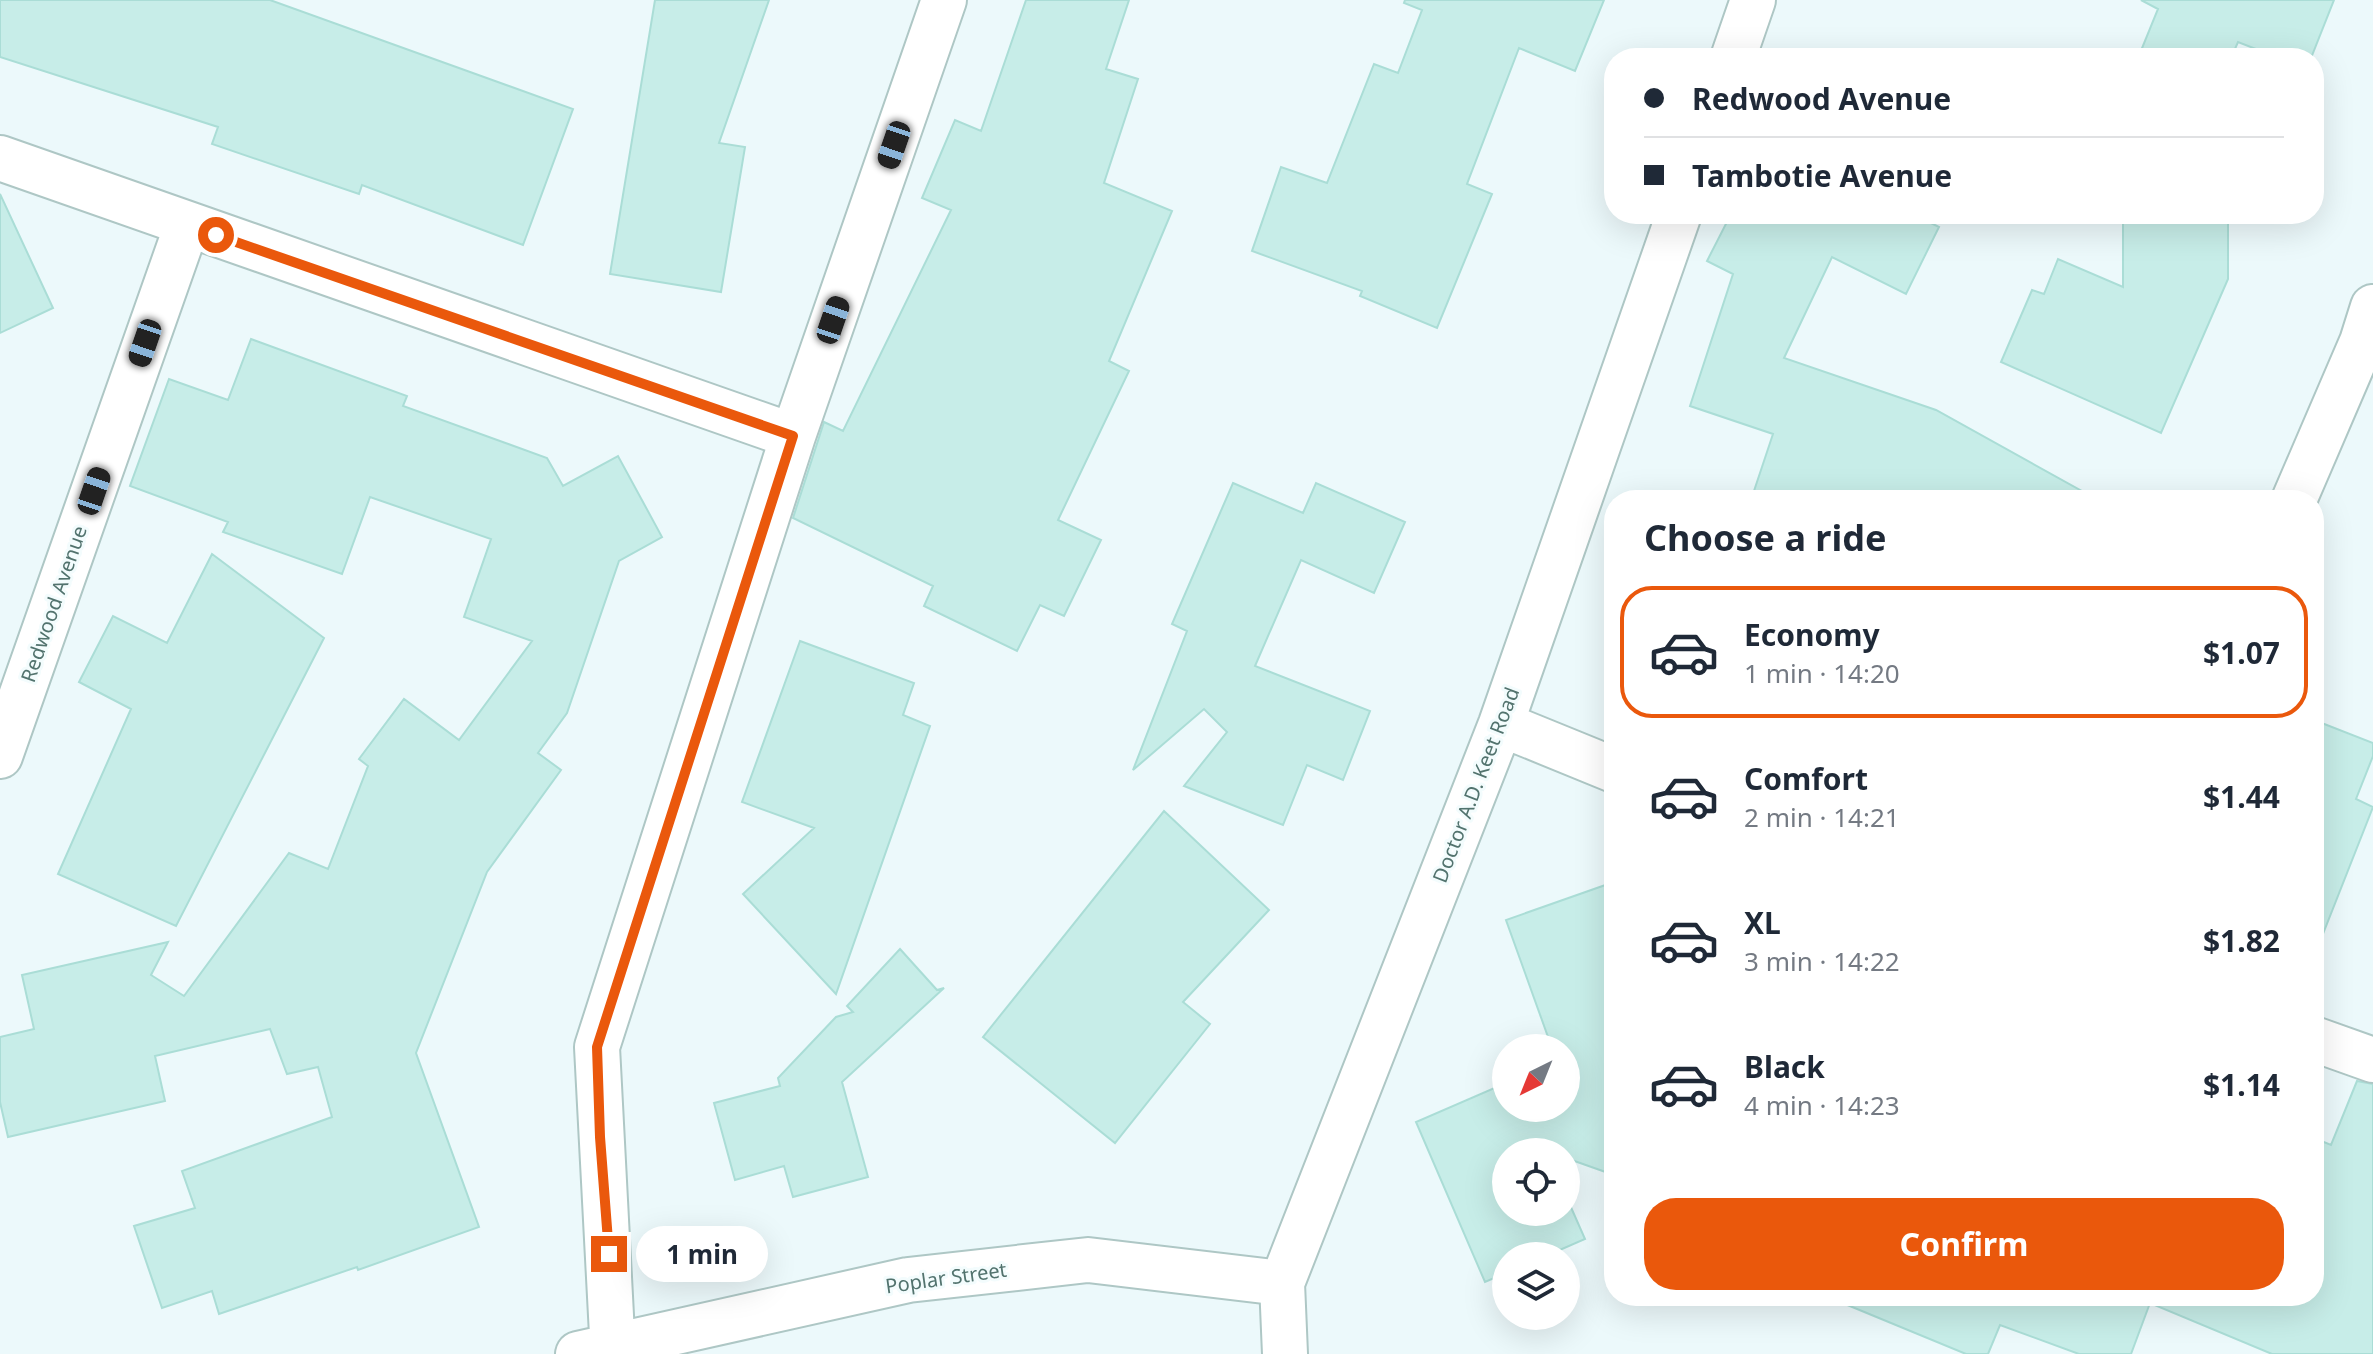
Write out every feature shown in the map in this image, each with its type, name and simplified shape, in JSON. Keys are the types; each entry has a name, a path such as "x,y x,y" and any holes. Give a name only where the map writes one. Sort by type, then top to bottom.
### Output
{"street":[{"path":"601,1351 597,1047 793,436 944,0"},
{"path":"1736,48 1753,0"},
{"path":"0,158 793,436"},
{"name":"Doctor A.D. Keet Road","path":"1285,1354 1282,1283 1501,724 1676,224"},
{"name":"Redwood Avenue","path":"0,756 187,225"},
{"path":"2298,490 2369,332"},
{"path":"1501,724 1604,766"},
{"path":"2324,1043 2373,1060"},
{"name":"Poplar Street","path":"601,1351 908,1280 1088,1260 1282,1283"}],"building":[{"path":"0,0 270,0 573,109 523,245 362,185 359,194 212,144 218,127 0,57"},
{"path":"655,0 769,0 719,143 745,147 721,292 610,274"},
{"path":"1026,0 1129,0 1106,69 1138,79 1104,183 1172,211 1109,361 1129,371 1058,520 1101,540 1064,616 1040,605 1017,651 924,606 933,586 793,518 824,422 843,431 951,210 922,198 955,120 981,131"},
{"path":"1405,0 1604,0 1575,71 1519,48 1467,184 1492,194 1437,328 1360,296 1362,291 1252,251 1281,167 1327,183 1374,64 1398,73 1422,10 1404,3"},
{"path":"2141,0 2334,0 2315,48 2253,48 2238,42 2235,48 2142,48 2158,9"},
{"path":"0,194 53,308 0,333"},
{"path":"1726,224 1933,224 1939,227 1906,294 1832,257 1784,358 1936,410 2080,490 1754,490 1773,434 1690,406 1733,274 1707,261"},
{"path":"2123,224 2228,224 2228,279 2161,433 2001,362 2032,290 2044,294 2058,259 2123,287"},
{"path":"251,339 407,396 403,406 547,458 563,486 618,456 662,537 619,561 567,713 538,753 561,770 487,872 416,1053 479,1227 219,1314 212,1291 162,1308 134,1226 195,1208 182,1171 332,1117 318,1067 287,1074 270,1029 155,1056 165,1101 8,1137 0,1102 0,1037 34,1029 22,975 168,942 151,975 184,996 289,853 328,869 368,766 359,759 404,699 459,740 532,641 464,617 491,539 370,497 342,574 223,532 228,522 130,486 169,379 228,400"},
{"path":"1233,483 1303,513 1316,483 1405,522 1374,593 1301,560 1255,666 1370,711 1343,780 1307,765 1283,825 1184,786 1227,732 1204,709 1133,770 1187,631 1172,624"},
{"path":"212,554 324,638 176,926 58,874 131,709 79,682 113,616 167,643"},
{"path":"800,641 914,683 903,715 930,726 836,994 743,894 814,828 742,802"},
{"path":"2324,724 2373,743 2373,756 2356,799 2373,807 2324,931"},
{"path":"1164,811 1269,910 1183,1002 1210,1024 1115,1143 983,1037"},
{"path":"1604,886 1604,1171 1580,1163 1580,1138 1492,1138 1492,1226 1579,1226 1585,1239 1578,1242 1492,1242 1492,1279 1485,1282 1416,1122 1492,1089 1492,1122 1580,1122 1580,1034 1547,1034 1506,920"},
{"path":"900,949 937,990 944,988 842,1082 868,1177 793,1197 784,1166 735,1180 714,1103 780,1086 778,1078 836,1017 853,1012 847,1006"},
{"path":"2357,1081 2373,1084 2373,1354 2272,1354 2157,1306 2324,1306 2324,1142 2331,1145"},
{"path":"1850,1306 2149,1306 2131,1354 2079,1354 2000,1325 1988,1354 1966,1354"}],"route":[{"path":"216,235 793,436 597,1047 609,1254"}]}
